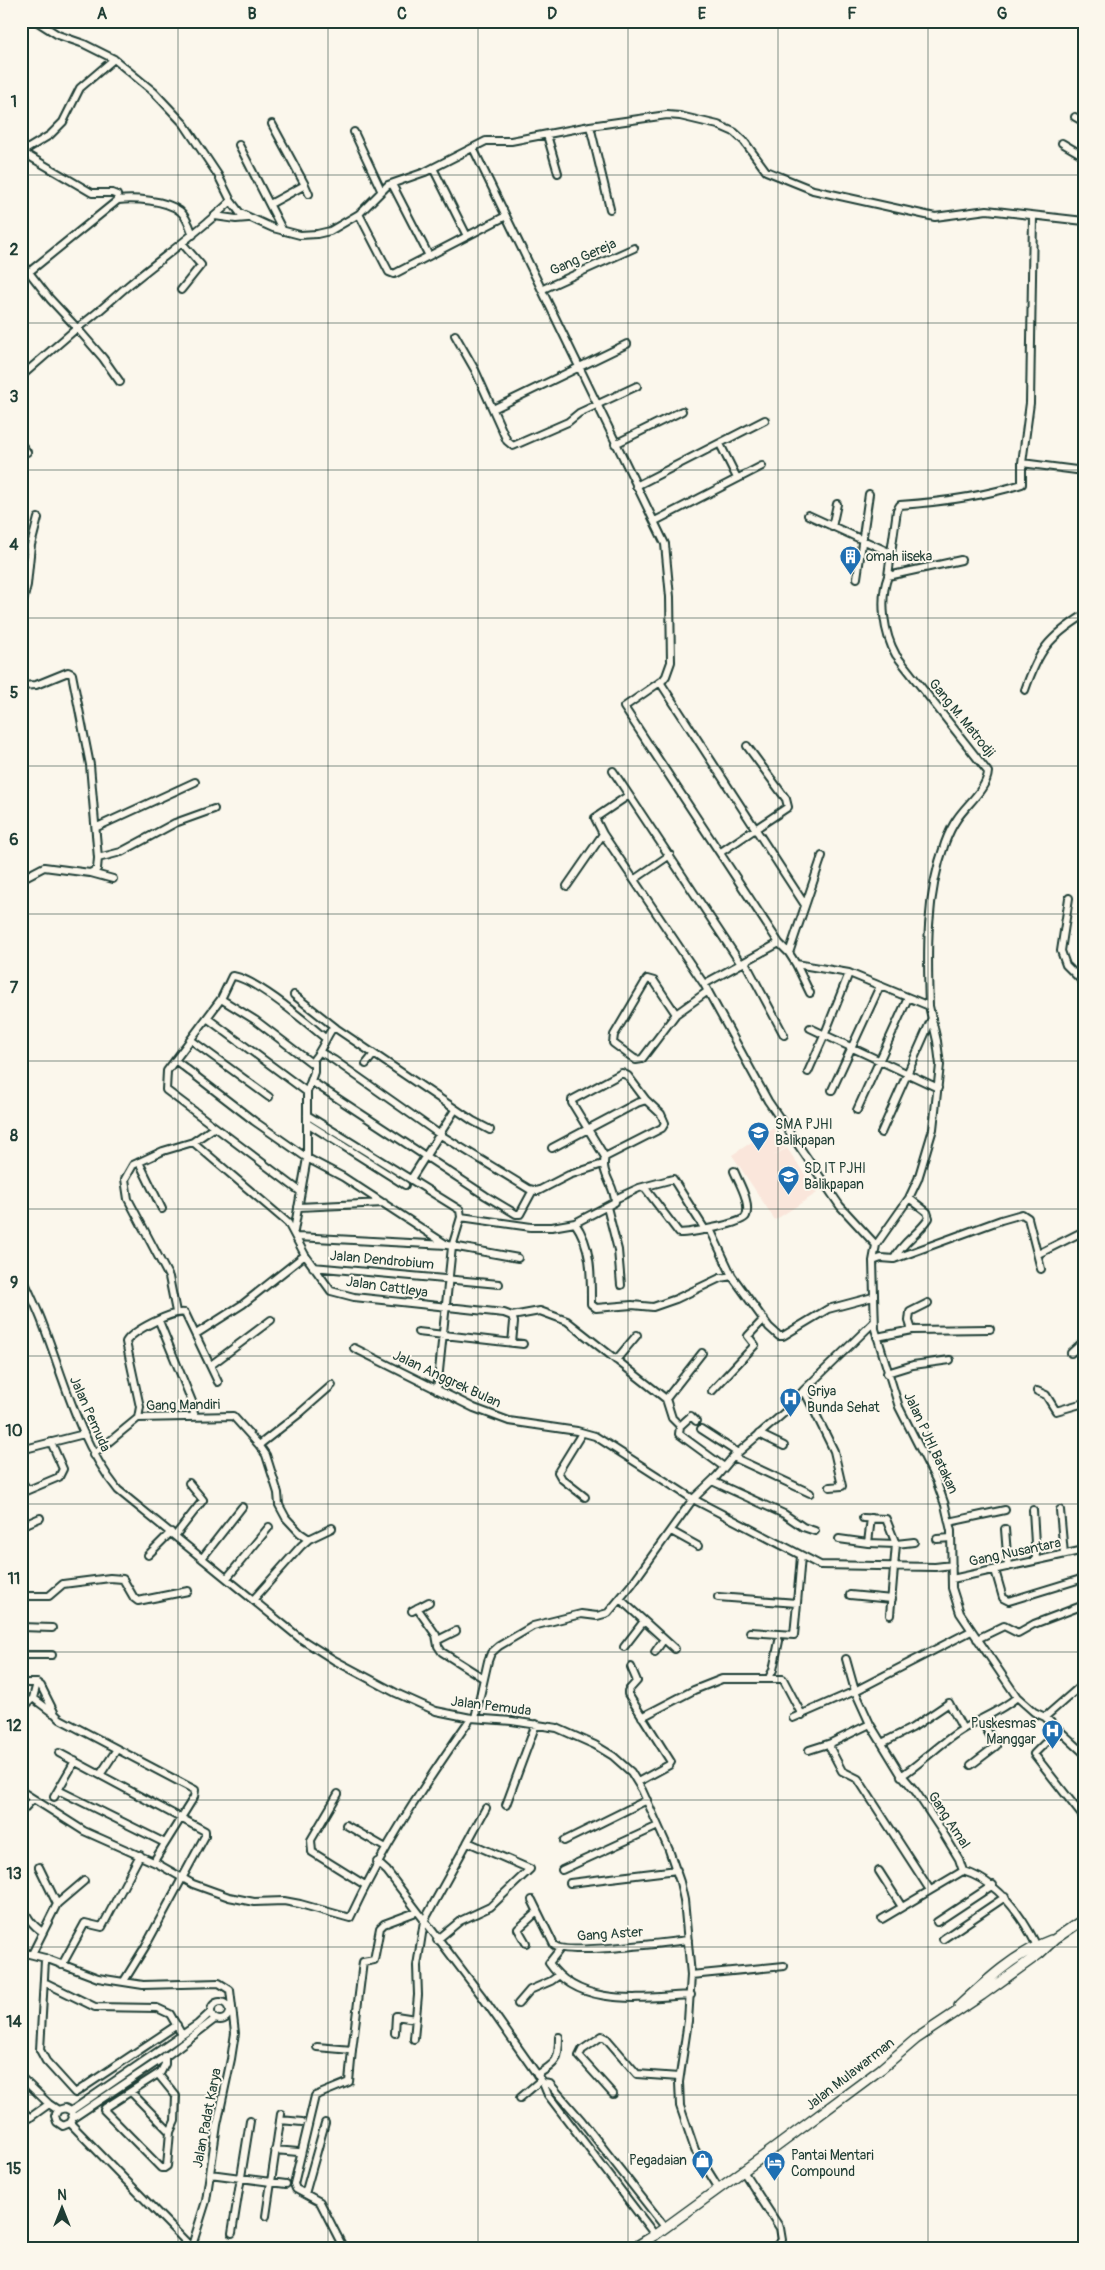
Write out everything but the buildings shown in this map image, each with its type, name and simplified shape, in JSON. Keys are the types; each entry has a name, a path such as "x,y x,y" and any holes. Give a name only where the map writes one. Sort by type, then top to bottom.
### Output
{"highway":[{"path":"1012,1967 1039,1954 1055,1939 1084,1919"},
{"path":"1012,1967 1037,1946 1055,1939"},
{"name":"Jalan Mulawarman","path":"632,2249 655,2235 881,2069 916,2039 938,2025 1012,1967"}],"street":[{"path":"36,21 58,35 84,44 114,59 154,92 178,116 240,213 283,231 300,235 330,231 359,214 381,190 434,168 486,141 512,141 547,136 590,126 607,125 653,116 680,116 718,125 734,132 744,141 766,170 813,190 935,217 987,210 1084,221"},
{"path":"114,59 80,88 63,122 50,135 22,152 82,187 92,192 112,193 117,195 118,200"},
{"path":"1075,117 1084,122"},
{"path":"272,124 309,194"},
{"path":"590,126 610,209"},
{"path":"354,132 381,190"},
{"path":"547,136 558,173"},
{"path":"1062,143 1084,156"},
{"path":"239,144 283,231"},
{"path":"473,148 665,544 670,597 671,662 666,676 660,682 624,707 779,943 796,964 810,992"},
{"path":"434,168 466,236"},
{"path":"392,184 429,256"},
{"path":"270,204 305,185"},
{"path":"29,272 118,200 128,198 151,201 180,211 187,220 193,236"},
{"path":"25,373 129,285 193,236 231,201"},
{"path":"359,214 391,274 506,216"},
{"path":"215,216 236,219 250,218"},
{"path":"962,560 888,576 897,510 900,505 950,502 992,494 1022,484 1022,463 1030,403 1033,216"},
{"path":"181,290 201,265 182,243"},
{"name":"Gang Gereja","path":"542,289 634,248"},
{"path":"21,262 50,299 103,358 120,382"},
{"path":"455,334 475,370 507,441 513,446 568,422 579,413 638,386"},
{"path":"493,409 627,344"},
{"path":"615,444 682,411"},
{"path":"636,486 765,420"},
{"path":"21,444 27,452"},
{"path":"720,444 737,478"},
{"path":"1022,463 1084,471"},
{"path":"655,521 762,466"},
{"path":"857,578 861,541 870,494"},
{"path":"832,527 838,504"},
{"path":"808,515 861,541 891,553"},
{"path":"21,610 27,585 31,545 38,518"},
{"name":"Gang M. Matrodji","path":"888,576 884,600 889,640 892,649 988,772 984,783 956,820 945,844 926,939 929,1006"},
{"path":"1025,690 1036,660 1050,640 1084,615"},
{"path":"21,686 36,684 68,672 72,674 90,765 97,827 98,869 90,873"},
{"path":"660,682 805,905"},
{"path":"721,852 788,807 788,803 747,746"},
{"path":"613,771 743,963 784,1035"},
{"path":"97,827 195,782"},
{"path":"630,795 595,818 704,984 772,1108 840,1206 876,1245 909,1198 918,1179 933,1128 940,1065 929,1006 849,973 796,964"},
{"path":"98,858 121,852 175,823 214,809"},
{"path":"567,886 604,834"},
{"path":"635,880 670,855"},
{"path":"789,954 822,856"},
{"path":"21,879 44,867 90,873 113,879"},
{"path":"1069,898 1061,951 1066,966 1084,983"},
{"path":"704,984 779,943"},
{"path":"808,1072 849,973"},
{"path":"301,1192 166,1090 167,1071 221,999 232,976 241,977 296,1014 325,1038"},
{"path":"676,1014 654,981 647,979 614,1035 614,1043 636,1060 642,1059 676,1014 708,991"},
{"path":"832,1090 880,986"},
{"path":"294,995 336,1028 455,1110 490,1130"},
{"path":"857,1110 908,998"},
{"path":"221,999 255,1020 314,1065"},
{"path":"207,1018 307,1092"},
{"path":"881,1133 932,1018"},
{"path":"295,1234 307,1158 307,1092 314,1059 320,1052 325,1038 332,1029 336,1028"},
{"path":"810,1028 938,1088"},
{"path":"191,1040 269,1097"},
{"path":"320,1052 439,1134 506,1176 533,1190 538,1190 604,1160 664,1126 661,1114 646,1100 628,1076 622,1073 572,1100 604,1160 604,1172 615,1199"},
{"path":"366,1064 374,1054"},
{"path":"175,1060 254,1121 307,1158 343,1177 449,1246"},
{"path":"311,1080 425,1157 516,1214 520,1214 524,1210 533,1190"},
{"path":"552,1148 620,1110 646,1100"},
{"path":"411,1179 455,1110"},
{"path":"307,1115 460,1210 461,1217 449,1246 449,1278 437,1390"},
{"path":"307,1123 405,1185"},
{"path":"176,1312 169,1278 128,1199 125,1179 132,1165 163,1151 193,1142 215,1127"},
{"path":"193,1142 288,1224 313,1267"},
{"path":"139,1162 162,1209"},
{"path":"645,1188 678,1233 707,1228 742,1221 746,1217 747,1203 734,1171"},
{"path":"461,1217 531,1227 575,1223 613,1204 615,1199 671,1178 707,1228 732,1276 779,1336 828,1309 874,1297"},
{"path":"894,1259 898,1250 918,1232 929,1218 927,1212 909,1198"},
{"path":"298,1207 384,1203"},
{"path":"607,1207 620,1260 621,1285"},
{"path":"873,1260 881,1258 894,1259 1022,1214 1028,1218 1041,1269"},
{"path":"575,1223 587,1246 590,1258 591,1304 596,1308 632,1304 653,1307 676,1299 720,1278 732,1276"},
{"path":"1038,1254 1084,1231"},
{"path":"295,1234 449,1246 518,1258"},
{"name":"Jalan PJHI Batakan","path":"876,1245 873,1260 874,1322 877,1337 899,1407 936,1480 946,1505 951,1538 952,1579 956,1604 971,1632 1017,1697 1034,1712 1045,1717 1084,1753"},
{"path":"196,1334 243,1304 305,1255"},
{"name":"Jalan Dendrobium","path":"313,1267 499,1284"},
{"name":"Jalan Cattleya","path":"313,1267 332,1290 354,1297 446,1306 512,1316 540,1311 549,1313 567,1321 666,1399"},
{"name":"Jalan Pemuda","path":"21,1274 41,1319 59,1373 93,1455 118,1490 203,1557 252,1600 302,1639 370,1679 436,1711 473,1718 557,1728 595,1745 613,1756 631,1772 647,1800 677,1870 684,1900 691,1995 679,2077 680,2106 695,2150 718,2187"},
{"path":"912,1330 909,1321 910,1312 928,1303"},
{"path":"138,1418 140,1407 126,1342 132,1334 176,1312 185,1313 218,1382"},
{"path":"512,1316 514,1322 512,1343"},
{"path":"712,1391 755,1345 748,1336 764,1319"},
{"path":"211,1365 271,1320"},
{"path":"159,1321 193,1404 194,1416"},
{"path":"21,1791 84,1831 140,1856 193,1884 229,1897 254,1902 300,1904 350,1918 377,1862 440,1762 473,1718 491,1653 511,1638 533,1626 581,1614 597,1616 605,1614 620,1599 693,1500 735,1455 785,1412 804,1390 874,1322"},
{"path":"877,1337 912,1330 990,1329"},
{"path":"418,1332 523,1344"},
{"path":"616,1360 637,1335"},
{"path":"1071,1353 1084,1341"},
{"name":"Jalan Anggrek Bulan","path":"354,1348 474,1408 509,1421 582,1432 595,1436 693,1500 820,1564 952,1565"},
{"path":"680,1426 672,1418 666,1399 702,1353"},
{"path":"887,1373 922,1363 950,1360"},
{"path":"259,1445 332,1385"},
{"path":"804,1390 838,1462 842,1486 830,1487"},
{"path":"1037,1391 1046,1395 1056,1411 1083,1404"},
{"name":"Gang Mandiri","path":"93,1455 138,1418 233,1416 259,1445 271,1467 279,1505 294,1527 309,1539"},
{"path":"696,1421 691,1416 680,1426 678,1434 724,1467"},
{"path":"701,1429 735,1455 810,1493"},
{"path":"582,1432 558,1472 562,1479 585,1497"},
{"path":"21,1450 84,1434"},
{"path":"759,1434 784,1446"},
{"path":"21,1481 25,1492 60,1477 63,1469 51,1442"},
{"path":"712,1481 784,1514 803,1527 815,1531"},
{"path":"148,1555 173,1534 203,1500 188,1483"},
{"path":"203,1557 242,1507"},
{"path":"949,1522 1005,1510"},
{"path":"1033,1510 1036,1560"},
{"path":"1060,1510 1064,1554"},
{"path":"21,1526 40,1518"},
{"path":"868,1543 867,1518 885,1518 896,1544 890,1615"},
{"path":"227,1578 269,1527"},
{"path":"252,1600 309,1539 332,1528"},
{"path":"1005,1529 1008,1566"},
{"path":"671,1532 698,1546"},
{"path":"937,1540 951,1538"},
{"path":"839,1539 868,1543 896,1544 914,1542"},
{"name":"Gang Nusantara","path":"952,1579 1084,1550"},
{"path":"750,1632 794,1635 801,1556"},
{"path":"995,1570 1003,1598 1009,1601 1084,1578"},
{"path":"21,1596 49,1596 63,1584 110,1578 123,1580 138,1602 188,1591"},
{"path":"850,1595 892,1599"},
{"path":"718,1597 797,1603"},
{"path":"620,1599 675,1650"},
{"path":"428,1602 414,1610 438,1640 438,1646 442,1652 483,1678"},
{"path":"977,1639 1004,1626 1018,1633 1034,1624 1084,1605"},
{"path":"624,1647 644,1621"},
{"path":"21,1628 52,1628"},
{"path":"438,1640 456,1630"},
{"path":"793,1718 855,1691 971,1632"},
{"path":"656,1652 664,1639"},
{"path":"770,1678 780,1641"},
{"path":"21,1655 52,1655"},
{"name":"Gang Amal","path":"846,1659 855,1691 870,1724 901,1776 916,1792 942,1831 964,1871 976,1875 993,1885 1005,1897 1030,1932 1037,1946"},
{"path":"631,1667 637,1681 630,1687 628,1694 670,1762 669,1765 638,1782"},
{"path":"642,1717 722,1678 783,1679 802,1715"},
{"path":"21,1683 37,1683 43,1689 55,1714"},
{"path":"21,1710 33,1698 37,1683"},
{"path":"1045,1717 1084,1683"},
{"path":"901,1776 931,1751 963,1729 1008,1705 1017,1697"},
{"path":"33,1698 55,1714 117,1749 193,1788 196,1794 156,1858"},
{"path":"882,1743 912,1728 949,1703 963,1729"},
{"path":"971,1766 996,1746 981,1720"},
{"path":"506,1805 536,1724"},
{"path":"809,1750 870,1724"},
{"path":"1058,1730 1034,1754 1084,1818"},
{"path":"831,1742 830,1748 842,1771 858,1779 930,1890"},
{"path":"100,1775 117,1749"},
{"path":"21,1952 32,1954 98,1978 124,1981 145,1948 206,1834 203,1828 59,1752"},
{"path":"54,1797 75,1762"},
{"path":"58,1790 165,1844"},
{"path":"338,1794 311,1840 312,1852 365,1885"},
{"path":"21,1812 33,1799"},
{"path":"564,1841 647,1800"},
{"path":"414,2039 418,1995 418,1966 424,1921 468,1844 486,1808"},
{"path":"346,1825 386,1848"},
{"path":"562,1870 658,1826"},
{"path":"437,1940 460,1921 490,1907 530,1869 468,1844"},
{"path":"62,1965 85,1923 102,1927 140,1856"},
{"path":"377,1862 387,1871 437,1940 481,1995 540,2079 548,2095 655,2235"},
{"path":"39,1867 48,1882 57,1904"},
{"path":"570,1883 677,1870"},
{"path":"879,1871 902,1907"},
{"path":"882,1919 964,1871"},
{"path":"32,1954 57,1904 84,1880"},
{"path":"937,1922 993,1885"},
{"path":"943,1939 1005,1897"},
{"name":"Gang Aster","path":"532,1900 554,1945 560,1949 582,1950 688,1940"},
{"path":"21,1901 27,1917 35,1927 43,1932"},
{"path":"344,2249 320,2202 296,2189 294,2184 315,2097 318,2093 329,2092 350,2082 363,1962 374,1960 380,1928 384,1924 416,1912"},
{"path":"526,1943 518,1929 537,1912"},
{"path":"560,1949 550,1963 558,1976 595,1995 610,1997 691,1995"},
{"path":"45,1960 40,2050 46,2061 75,2093 177,2025"},
{"path":"691,1975 784,1966"},
{"path":"518,2004 530,1990 558,1976"},
{"name":"Jalan Padat Karya","path":"124,1981 143,1985 219,1983 230,1990 232,2000 230,2015 235,2032 231,2059 217,2125 206,2201 191,2248"},
{"path":"44,1982 95,2007 157,2008 170,2014 182,2035"},
{"path":"191,2248 71,2117 65,2108 58,2110 55,2116 57,2122 63,2126 71,2117 198,2024 216,2003 232,2000"},
{"path":"71,2117 166,2056 214,2019 222,2020 230,2015 224,2003"},
{"path":"210,2012 214,2019"},
{"path":"395,2033 396,2016 415,2019"},
{"path":"613,2094 579,2056 582,2050 602,2036 606,2038 637,2074 679,2077"},
{"path":"520,2098 556,2063 559,2054 559,2037"},
{"path":"317,2047 352,2050"},
{"path":"158,2074 176,2096 175,2121 170,2132 167,2166 161,2168 104,2110 158,2074 165,2064 166,2056"},
{"path":"21,2077 49,2104 58,2110"},
{"path":"540,2079 550,2084 582,2121 665,2227"},
{"path":"131,2092 170,2132"},
{"path":"21,2124 49,2104"},
{"path":"21,2109 30,2118"},
{"path":"266,2216 281,2117 302,2122"},
{"path":"232,2233 250,2121"},
{"path":"305,2194 325,2124"},
{"path":"276,2150 298,2152"},
{"path":"742,2171 780,2228 782,2240 773,2249"},
{"path":"210,2174 286,2184"}],"shaded area":[{"path":"773,1128 786,1147 773,1156 787,1148 817,1193 775,1220 732,1155"}],"place":[{"name":"omah iiseka","path":"850,575"},
{"name":"SMA PJHI Balikpapan","path":"759,1151"},
{"name":"SD IT PJHI Balikpapan","path":"788,1195"},
{"name":"Griya Bunda Sehat","path":"791,1418"},
{"name":"Puskesmas Manggar","path":"1052,1750"},
{"name":"Pegadaian","path":"703,2179"},
{"name":"Pantai Mentari Compound","path":"775,2182"}]}
